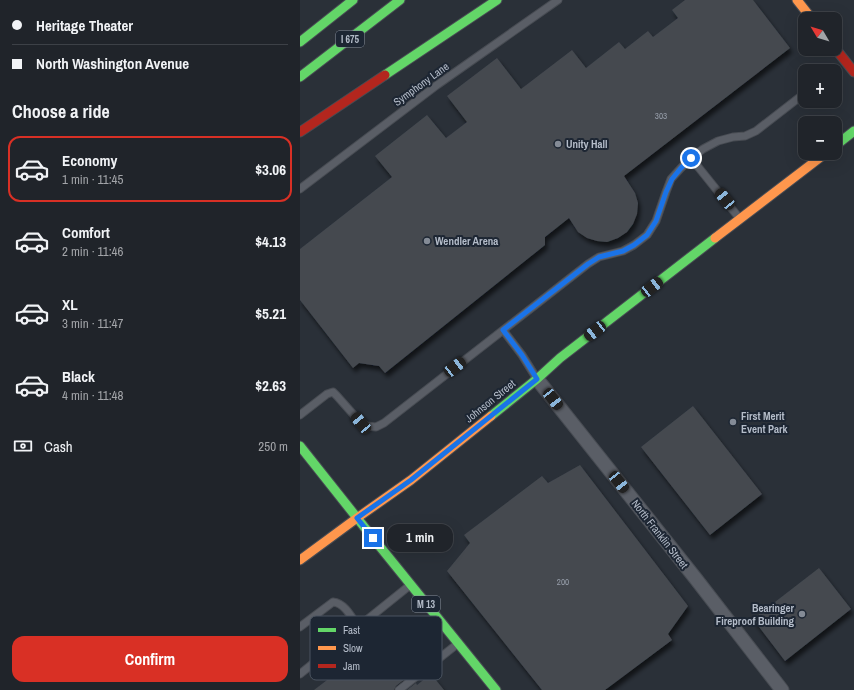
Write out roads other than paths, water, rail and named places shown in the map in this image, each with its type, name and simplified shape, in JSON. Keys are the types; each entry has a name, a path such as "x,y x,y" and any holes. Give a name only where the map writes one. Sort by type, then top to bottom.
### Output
{"main road":[{"path":"328,20 348,0"},
{"name":"I 675","path":"300,42 353,0"},
{"name":"I 675","path":"300,77 400,0"},
{"path":"300,132 497,0"},
{"path":"797,0 806,12"},
{"path":"841,56 854,72"},
{"path":"842,140 854,131"},
{"name":"Johnson Street","path":"300,560 411,480 537,379 560,358 817,160"},
{"name":"M 13","path":"300,446 436,616"},
{"name":"M 13","path":"442,623 496,690"}],"street":[{"name":"North Franklin Street","path":"537,379 782,690"}],"lane":[{"name":"Symphony Lane","path":"300,189 437,85 558,0"},
{"path":"300,415 327,394 333,392 361,423 367,426 376,426 384,423 588,264 599,257 623,251 647,235 656,221 672,179 691,158 703,149 718,141 732,137 745,136 756,130 798,98"},
{"path":"691,158 740,219"},
{"path":"503,330 522,355 537,379"},
{"path":"371,616 410,584"},
{"path":"315,616 333,602 338,602 350,616"},
{"path":"300,627 310,619"},
{"path":"442,656 458,643"},
{"path":"300,674 310,666"},
{"path":"399,690 412,680"}],"place":[{"name":"Unity Hall","path":"558,144"},
{"name":"Wendler Arena","path":"427,241"},
{"name":"First Merit Event Park","path":"733,422"},
{"name":"Bearinger Fireproof Building","path":"802,614"}]}
